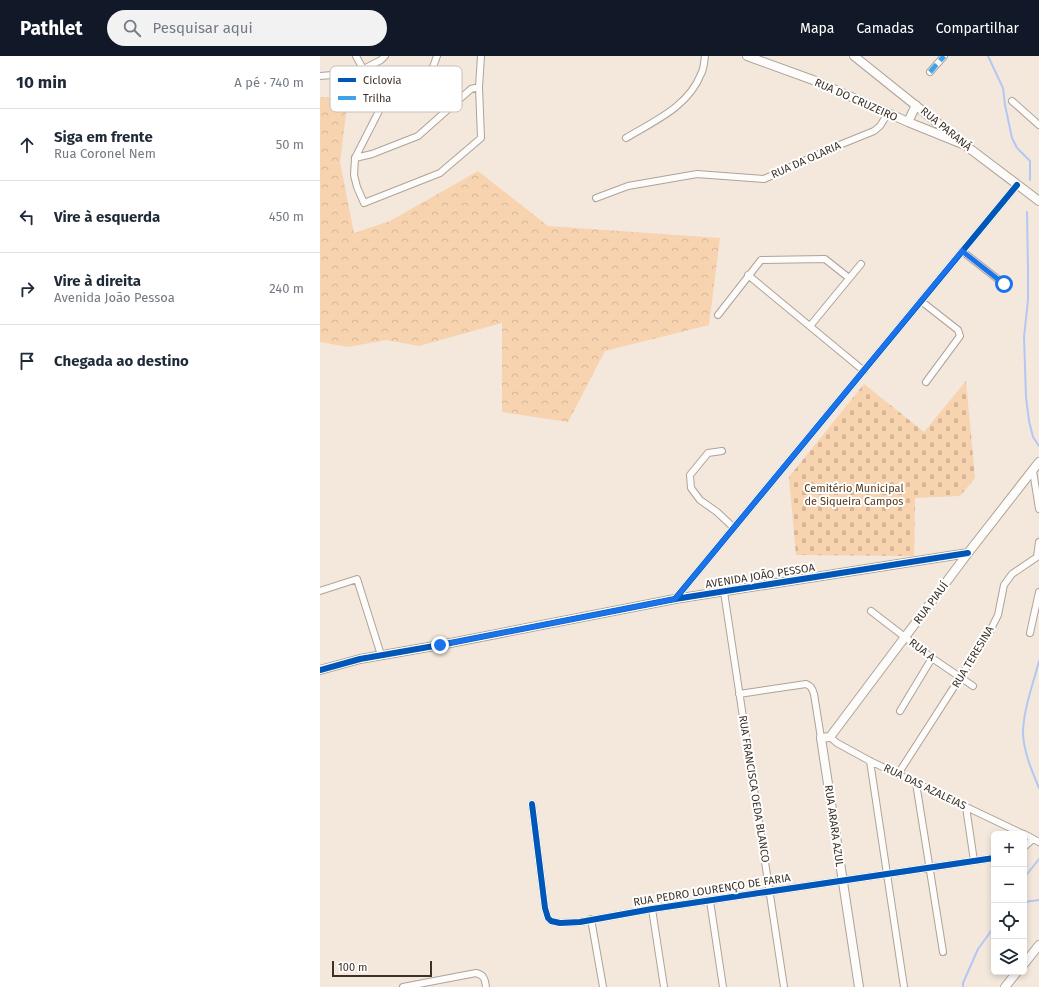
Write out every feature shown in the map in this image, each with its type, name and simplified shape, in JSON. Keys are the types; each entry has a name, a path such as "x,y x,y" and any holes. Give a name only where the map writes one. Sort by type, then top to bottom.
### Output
{"street":[{"path":"356,56 361,66"},
{"path":"370,66 385,56"},
{"path":"434,66 437,56"},
{"path":"378,112 355,158 354,175 357,187 364,203 440,173 481,138 479,87 481,56"},
{"path":"626,138 676,108 693,91 702,73 705,56"},
{"name":"RUA DO CRUZEIRO","path":"747,56 813,80 908,122 965,145"},
{"name":"RUA PARANÁ","path":"854,56 965,145 1039,201"},
{"path":"930,72 944,56"},
{"path":"320,76 330,75"},
{"path":"462,97 471,89 479,87"},
{"path":"1012,101 1039,125"},
{"path":"908,122 916,105"},
{"path":"355,158 372,154 418,136 445,112"},
{"name":"RUA DA OLARIA","path":"596,198 628,186 697,174 764,179 874,131 880,126 888,113"},
{"path":"675,599 1017,184"},
{"path":"962,251 1004,284"},
{"path":"718,316 761,260 825,259 849,278"},
{"path":"810,326 861,264"},
{"path":"748,275 864,371"},
{"path":"921,301 958,330 960,336 926,382"},
{"path":"722,451 708,452 690,475 691,488 700,500 717,512 734,528"},
{"name":"RUA PIAUÍ","path":"830,737 906,638 968,553 1039,462"},
{"path":"1033,471 1039,508"},
{"name":"RUA TERESINA","path":"898,774 990,630 998,615 1004,585 1012,574 1038,559 1039,542"},
{"name":"AVENIDA JOÃO PESSOA","path":"320,670 342,663 380,655 448,644 675,599 968,553"},
{"path":"320,591 357,580 380,655"},
{"name":"RUA FRANCISCA OEDA BLANCO","path":"724,592 784,987"},
{"path":"1030,633 1039,592"},
{"name":"RUA A","path":"871,611 932,658 973,686"},
{"path":"900,711 932,658"},
{"name":"RUA ARARA AZUL","path":"739,694 806,684 810,685 812,689 821,738 859,987"},
{"path":"821,738 830,737"},
{"name":"RUA DAS AZALEIAS","path":"830,737 837,743 870,761 1018,831"},
{"path":"870,761 904,987"},
{"path":"916,783 943,952"},
{"name":"RUA PEDRO LOURENÇO DE FARIA","path":"532,804 545,908 548,918 560,924 991,858"},
{"path":"966,807 974,861"},
{"name":"RUA DAS AZALEIAS","path":"1027,836 1036,840"},
{"path":"1027,844 1036,840"},
{"path":"710,901 723,987"},
{"path":"652,909 664,987"},
{"path":"591,919 603,987"},
{"path":"1027,960 1039,945"},
{"path":"402,987 476,973 481,974 485,978 486,987"},
{"path":"1005,987 1015,975"},
{"path":"440,980 441,987"}],"green space":[{"path":"320,97 330,97 330,112 346,112 340,162 354,233 390,221 478,171 548,226 720,238 709,325 605,351 568,422 502,412 502,323 419,346 386,340 348,347 320,342"},
{"name":"Cemitério Municipal de Siqueira Campos","path":"966,381 975,478 960,496 915,498 914,556 796,555 789,477 864,384 924,432"}],"waterway":[{"path":"988,56 1003,88 1012,138 1017,148 1030,161 1030,180"},
{"path":"1027,212 1028,300 1024,337 1026,397 1033,437 1039,446"},
{"path":"1039,661 1026,707 1023,725 1027,755 1039,788"},
{"path":"1027,874 1039,859"},
{"path":"1027,902 1039,900"},
{"path":"963,987 963,983 978,949 991,931"}],"marked path":[{"path":"930,72 944,56"}],"cycle path":[{"path":"675,599 1017,185"},
{"path":"320,670 360,659 440,645 675,599 968,553"},
{"path":"532,804 545,908 548,918 551,921 560,923 580,922 652,909 991,858"}],"route":[{"path":"440,645 675,599 962,251 1004,284"}]}
